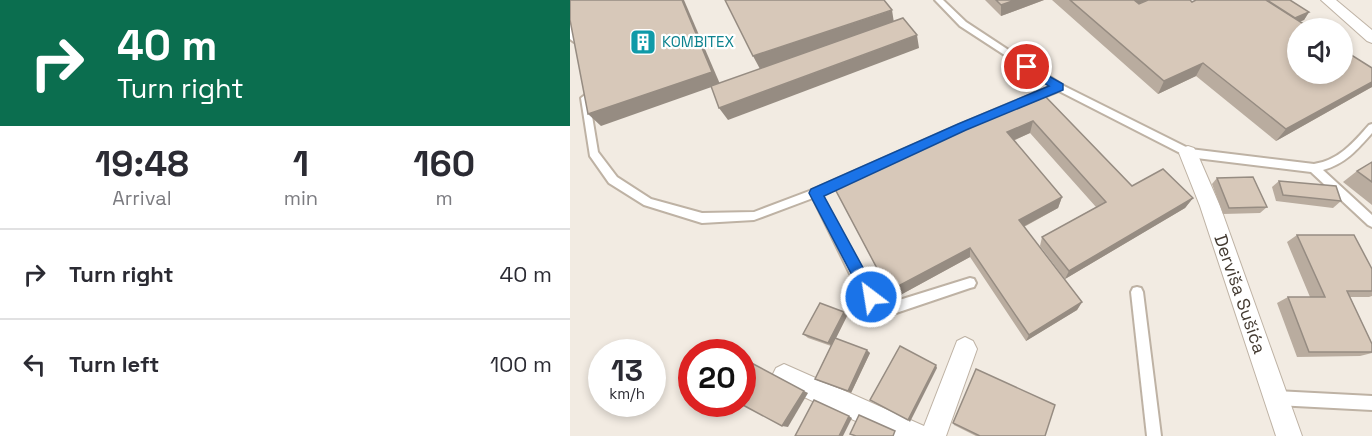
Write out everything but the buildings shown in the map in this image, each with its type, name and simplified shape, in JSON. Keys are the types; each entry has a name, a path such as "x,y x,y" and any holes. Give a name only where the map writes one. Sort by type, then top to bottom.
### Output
{"street":[{"path":"1328,0 1372,38"},
{"name":"Derviša Sušića","path":"1188,153 1210,206 1289,436"},
{"path":"933,436 965,349"},
{"path":"784,376 918,436"}],"lane":[{"path":"939,0 963,24 1059,87 1188,153 1314,168 1328,167 1344,158 1372,127"},
{"path":"570,21 576,51"},
{"path":"583,84 593,153 613,180 648,202 702,218 754,216 816,193 962,127 1059,87"},
{"path":"1314,168 1372,222"},
{"path":"816,193 857,274 871,297 882,306 893,308 970,283"},
{"path":"1137,292 1154,436"},
{"path":"1276,398 1372,403"}],"place":[{"name":"KOMBITEX","path":"643,42"}],"route":[{"path":"871,297 816,193 962,127 1059,87 1027,67"}]}
